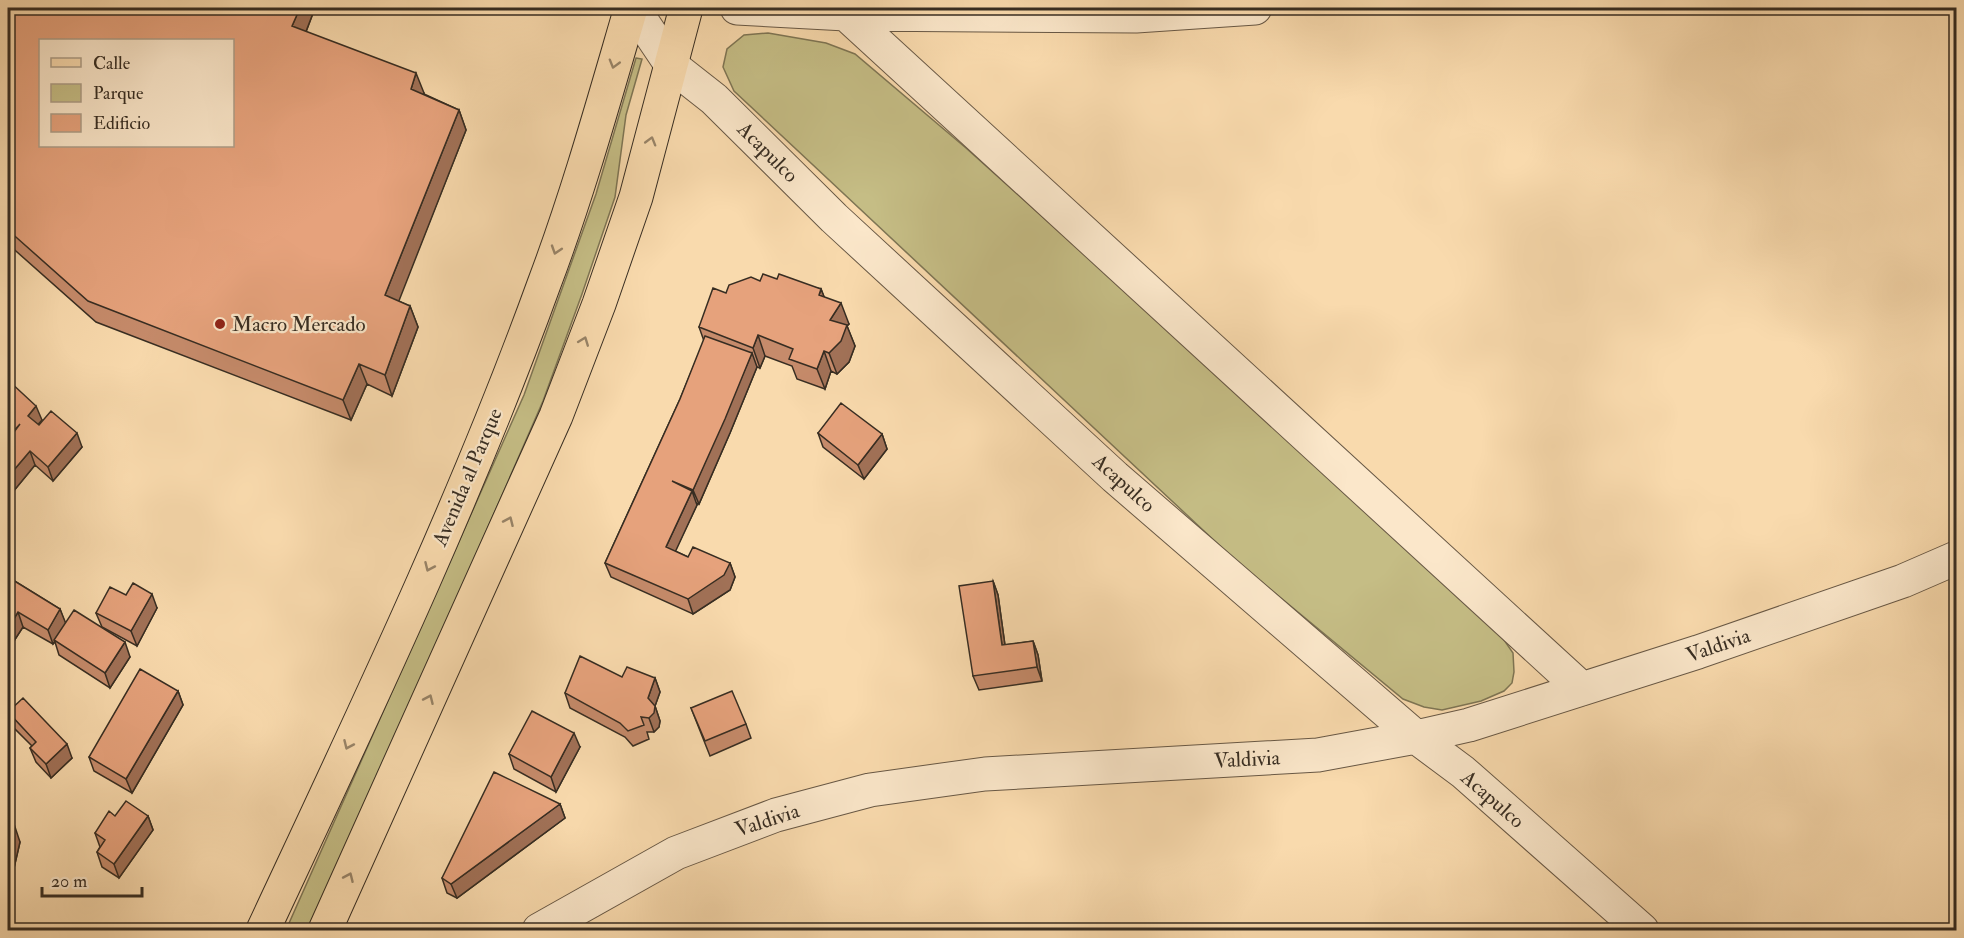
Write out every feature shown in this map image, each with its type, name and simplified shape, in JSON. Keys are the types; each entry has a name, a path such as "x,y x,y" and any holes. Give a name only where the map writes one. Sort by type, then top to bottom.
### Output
{"main road":[{"name":"Avenida al Parque","path":"263,930 459,499 545,284 632,8"},
{"path":"325,930 556,416 599,304 636,197 686,8"}],"street":[{"name":"Acapulco","path":"632,8 672,66 714,99 834,218 1115,477 1416,737 1463,772 1642,930"},
{"path":"737,8 846,14 1136,12 1255,8"},
{"path":"846,14 1582,689"},
{"name":"Valdivia","path":"539,930 676,853 776,815 870,790 985,774 1318,755 1416,737 1469,725 1698,652 1903,581 1956,558"}],"green space":[{"path":"768,33 826,43 855,54 966,148 1296,444 1502,637 1513,653 1512,683 1504,691 1481,701 1442,710 1424,707 1403,699 1235,560 734,91 723,67 727,49 744,35"},
{"path":"636,58 642,59 626,115 615,197 543,401 412,702 309,930 286,930 524,395 596,194"}],"building":[{"path":"8,8 300,8 292,26 416,73 411,89 459,110 385,295 410,306 385,375 359,364 343,400 88,301 8,230"},
{"path":"763,274 777,279 779,274 821,289 819,295 841,303 830,320 847,325 841,341 829,353 824,351 817,369 789,359 793,349 758,335 753,348 699,327 713,288 726,293 729,285 751,277 760,281"},
{"path":"705,336 752,353 693,490 672,481 692,491 666,547 688,557 693,547 730,563 724,575 688,599 605,563 680,399"},
{"path":"8,380 36,406 28,416 39,425 51,411 77,433 48,467 30,451 8,477 8,440 20,424 10,435 8,433"},
{"path":"841,403 882,434 858,465 818,433"},
{"path":"8,577 60,609 48,630 18,612 8,626"},
{"path":"993,581 1002,645 1033,641 1037,667 973,676 959,586"},
{"path":"133,583 152,594 131,631 96,613 110,587 126,595"},
{"path":"74,610 125,642 105,673 54,640"},
{"path":"580,656 622,677 627,667 655,678 648,698 655,706 654,713 649,718 641,717 644,725 628,731 620,723 565,693"},
{"path":"140,669 178,691 126,779 89,757"},
{"path":"732,691 746,724 705,741 691,708"},
{"path":"23,698 67,744 46,764 30,748 36,742 8,712"},
{"path":"532,711 574,733 551,777 509,754"},
{"path":"494,772 560,804 451,884 442,878"},
{"path":"126,801 148,816 114,864 97,852 105,840 95,833 109,811 115,816"},
{"path":"8,820 13,821 8,843"}],"place":[{"name":"Macro Mercado","path":"220,324"}]}
